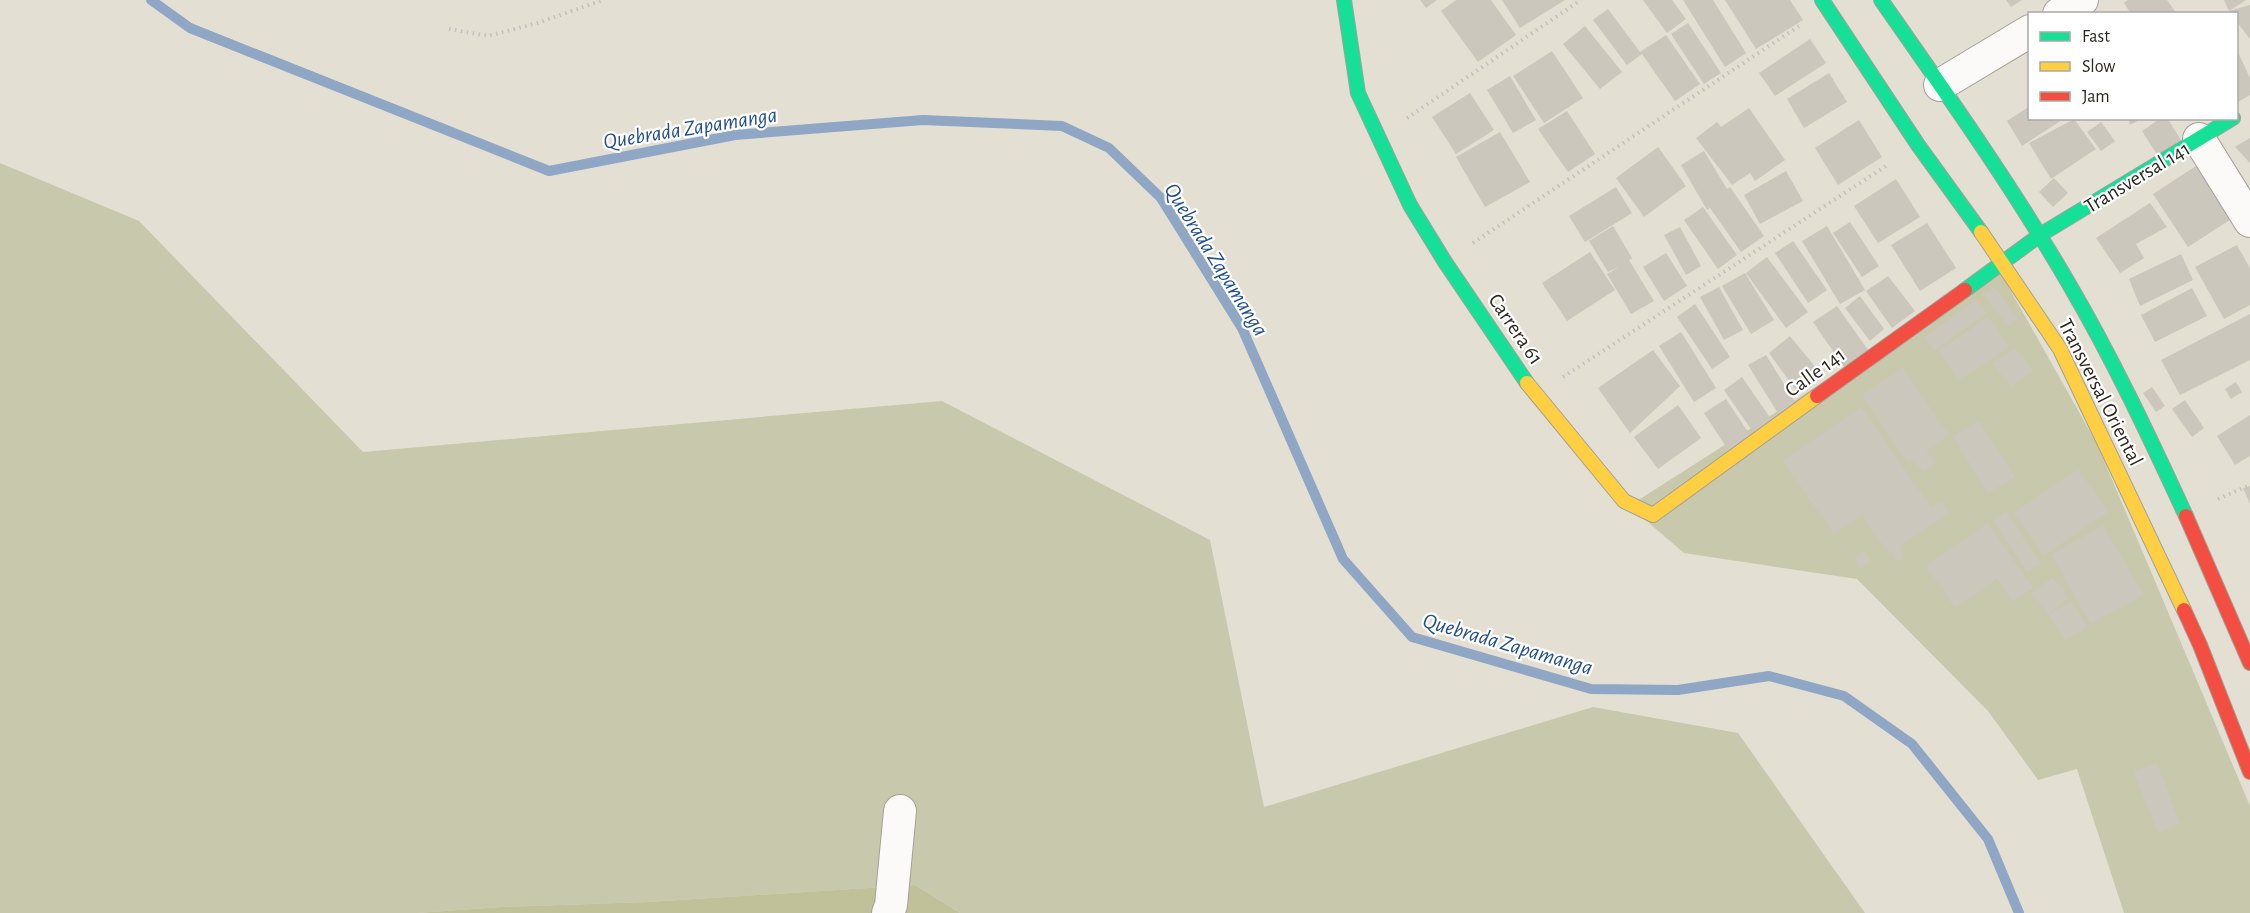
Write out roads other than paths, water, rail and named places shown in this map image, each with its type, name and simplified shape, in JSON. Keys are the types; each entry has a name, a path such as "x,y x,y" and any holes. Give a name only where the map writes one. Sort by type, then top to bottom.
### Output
{"main road":[{"name":"Carrera 61","path":"1344,0 1358,93 1410,205 1445,262 1535,395 1624,501 1653,515"},
{"name":"Transversal Oriental","path":"1881,0 2040,235 2072,288 2187,513 2250,663"},
{"name":"Transversal Oriental","path":"1825,4 1918,145 2002,262 2060,349 2200,645 2250,772"},
{"name":"Transversal 141","path":"2002,262 2040,235 2230,120"},
{"name":"Calle 141","path":"1653,515 2002,262"}],"street":[{"path":"2062,12 2082,0"},
{"path":"1940,85 2028,32"},
{"path":"2199,139 2250,221"},
{"path":"888,913 891,905 900,811"}],"waterway":[{"name":"Quebrada Zapamanga","path":"151,0 190,28 549,171 735,135 923,120 1062,126 1109,148 1161,198 1242,328 1343,559 1412,637 1591,689 1678,690 1769,676 1844,696 1912,744 1988,839 2019,913"}]}
